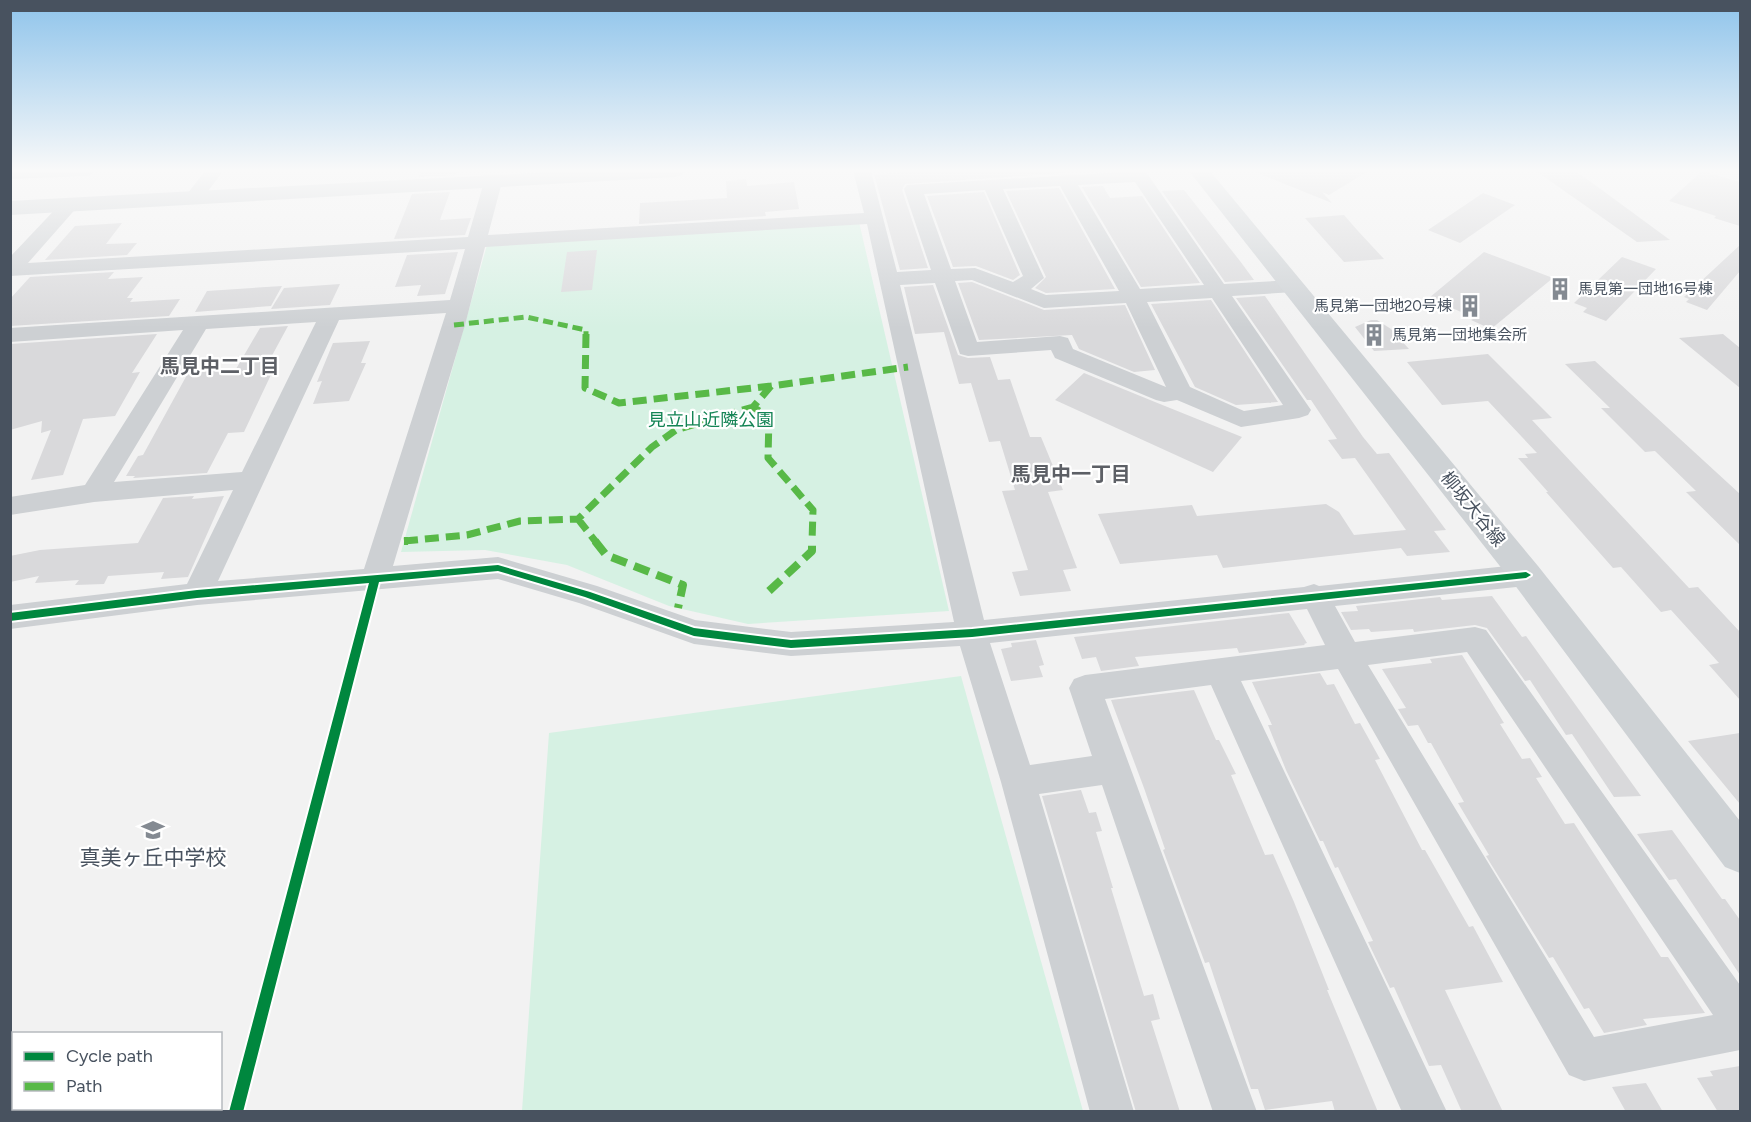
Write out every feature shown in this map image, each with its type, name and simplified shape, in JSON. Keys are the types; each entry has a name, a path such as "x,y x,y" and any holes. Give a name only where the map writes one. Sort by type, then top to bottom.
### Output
{"street":[{"path":"10,270 53,223"},
{"path":"375,578 482,223"},
{"path":"10,270 786,223"},
{"path":"876,223 908,367 972,633 1018,782 1112,1112"},
{"path":"925,223 968,349 1060,343"},
{"path":"1009,223 1034,278 1015,290"},
{"path":"1091,223 1132,296 1179,392"},
{"path":"1044,302 1063,353 1164,395 1179,392 1241,419 1299,410 1173,223"},
{"name":"柳坂大谷線","path":"1242,223 1526,574 1740,853"},
{"path":"890,279 975,274 1044,302 1294,286"},
{"path":"10,335 458,306"},
{"path":"197,594 331,314"},
{"path":"94,493 199,323"},
{"path":"10,506 94,493 250,480"},
{"path":"10,617 197,594 498,568 587,594 694,632 791,644 972,633 1526,574"},
{"path":"1314,595 1346,655 1584,1059 1740,1030"},
{"path":"1235,1112 1085,688 1474,639 1740,1019"},
{"path":"1220,671 1425,1112"},
{"path":"1018,782 1114,768"}],"green space":[{"name":"見立山近隣公園","path":"859,223 949,611 748,624 669,606 567,565 485,550 401,552 487,245"},
{"path":"961,676 1083,1111 522,1111 549,733"}],"building":[{"path":"122,223 106,244 137,243 127,255 45,260 75,226"},
{"path":"400,223 469,223 465,235 394,239"},
{"path":"887,223 913,223 928,268 900,270"},
{"path":"937,223 998,223 1020,275 1013,280 976,266 953,267"},
{"path":"1021,223 1079,223 1115,289 1046,293 1035,288 1046,277"},
{"path":"1103,223 1160,223 1200,283 1141,287"},
{"path":"1184,223 1210,223 1254,280 1225,282"},
{"path":"1310,223 1352,223 1384,259 1344,262"},
{"path":"1438,223 1488,223 1460,243 1428,230"},
{"path":"1610,223 1647,223 1670,240 1637,242"},
{"path":"1740,245 1740,271 1707,310 1686,302 1689,299 1684,297"},
{"path":"597,250 592,290 561,292 567,252"},
{"path":"458,252 445,294 417,296 421,285 395,287 407,255"},
{"path":"1484,252 1553,278 1491,329 1471,320 1475,318 1429,298"},
{"path":"1622,257 1656,269 1606,321 1583,312 1587,308 1574,303"},
{"path":"114,272 108,279 143,277 127,298 133,298 130,302 180,299 169,316 10,326 10,299 30,277"},
{"path":"972,282 1044,310 1125,305 1155,370 1134,372 1079,349 1072,335 979,340 958,283"},
{"path":"340,284 330,305 271,309 284,288"},
{"path":"933,285 958,355 968,358 990,357 998,380 1010,379 1030,437 1041,437 1063,490 1048,492 1077,568 1063,570 1071,591 1020,596 1012,572 1028,570 1002,491 1015,490 1000,441 989,442 971,383 959,384 944,332 915,334 904,287"},
{"path":"282,286 271,306 195,312 207,291"},
{"path":"1265,296 1363,437 1377,454 1389,453 1446,530 1434,531 1450,552 1407,556 1401,548 1223,568 1217,555 1120,564 1098,514 1192,505 1197,516 1326,504 1339,512 1354,535 1406,530 1355,458 1342,459 1328,440 1337,439 1236,298"},
{"path":"1211,300 1278,402 1236,405 1195,387 1151,304"},
{"name":"馬見第一団地集会所","path":"1371,320 1377,320 1391,329 1409,349 1374,351 1355,327"},
{"path":"288,326 268,363 277,362 244,432 228,433 207,473 133,478 135,476 126,476 138,456 143,455 188,373 236,369 260,328"},
{"path":"157,334 132,373 140,372 115,416 83,419 63,475 31,480 51,430 41,433 42,421 10,430 10,344"},
{"path":"1723,334 1740,348 1740,388 1679,338"},
{"path":"370,341 361,363 366,363 349,401 313,404 322,381 317,382 333,343"},
{"path":"1488,354 1552,418 1532,420 1689,588 1698,587 1740,632 1740,700 1709,665 1719,663 1671,610 1661,612 1621,567 1613,568 1546,492 1548,492 1518,458 1528,458 1525,454 1537,453 1488,401 1442,405 1407,362"},
{"path":"1595,361 1740,494 1740,545 1686,492 1696,491 1655,451 1645,452 1601,408 1610,408 1565,364"},
{"path":"1084,373 1242,437 1213,472 1055,400"},
{"path":"194,496 192,499 224,496 188,577 161,579 164,572 108,576 104,584 75,585 79,580 35,583 39,576 10,582 10,556 40,550 138,543 163,498"},
{"path":"1492,596 1522,637 1526,636 1641,796 1614,797 1572,734 1566,735 1530,680 1525,681 1487,628 1475,625 1414,632 1413,629 1371,632 1369,629 1351,630 1341,612 1358,611 1356,606 1440,597 1442,600"},
{"path":"1289,613 1307,643 1305,645 1239,653 1237,648 1135,657 1139,666 1101,671 1096,657 1082,659 1074,637"},
{"path":"1036,640 1044,665 1039,666 1043,677 1011,681 1001,649 1012,647 1011,643"},
{"path":"1462,655 1504,723 1500,724 1522,759 1530,758 1542,777 1536,778 1565,824 1574,823 1661,957 1668,957 1705,1013 1643,1019 1647,1025 1604,1033 1589,1008 1584,1009 1553,957 1549,958 1486,856 1489,855 1458,803 1464,802 1431,743 1428,743 1418,725 1408,726 1398,709 1406,708 1382,669 1432,663 1430,659"},
{"path":"1320,673 1327,685 1334,684 1355,724 1360,723 1380,759 1375,760 1422,850 1425,850 1469,927 1473,926 1503,982 1445,990 1503,1112 1462,1112 1441,1065 1429,1066 1394,987 1390,988 1368,942 1373,941 1338,867 1335,868 1323,841 1320,841 1286,770 1268,725 1272,725 1252,682"},
{"path":"1194,690 1216,740 1219,740 1236,774 1231,775 1265,855 1273,854 1294,902 1329,990 1327,990 1378,1112 1335,1112 1332,1101 1265,1110 1258,1089 1251,1089 1209,962 1205,963 1111,700"},
{"path":"1740,733 1740,804 1688,741"},
{"path":"1081,790 1089,813 1096,812 1102,831 1096,832 1144,996 1153,994 1160,1019 1151,1021 1180,1112 1136,1112 1042,796"},
{"path":"1672,830 1740,920 1740,975 1676,879 1669,880 1637,834"},
{"path":"1740,1066 1740,1112 1718,1112 1697,1078 1713,1076 1710,1071"},
{"path":"1646,1083 1663,1112 1626,1112 1612,1087"}],"marked path":[{"path":"454,325 526,317 586,330 585,388 619,403 771,386 908,367"},
{"path":"769,591 812,551 813,510 768,458 769,417 753,407 771,386"},
{"path":"404,541 467,535 520,521 578,519 652,447 676,430 753,407"},
{"path":"578,519 606,555 683,585 678,608"}],"cycle path":[{"path":"10,617 197,594 498,568 587,594 694,632 791,644 972,633 1526,575"},
{"path":"236,1112 375,578"}],"place":[{"name":"馬見第一団地16号棟","path":"1560,289"},
{"name":"馬見第一団地20号棟","path":"1470,306"},
{"name":"馬見第一団地集会所","path":"1374,335"},
{"name":"真美ヶ丘中学校","path":"153,830"}],"district":[{"name":"馬見中二丁目","path":"220,366"},
{"name":"馬見中一丁目","path":"1071,474"}]}
